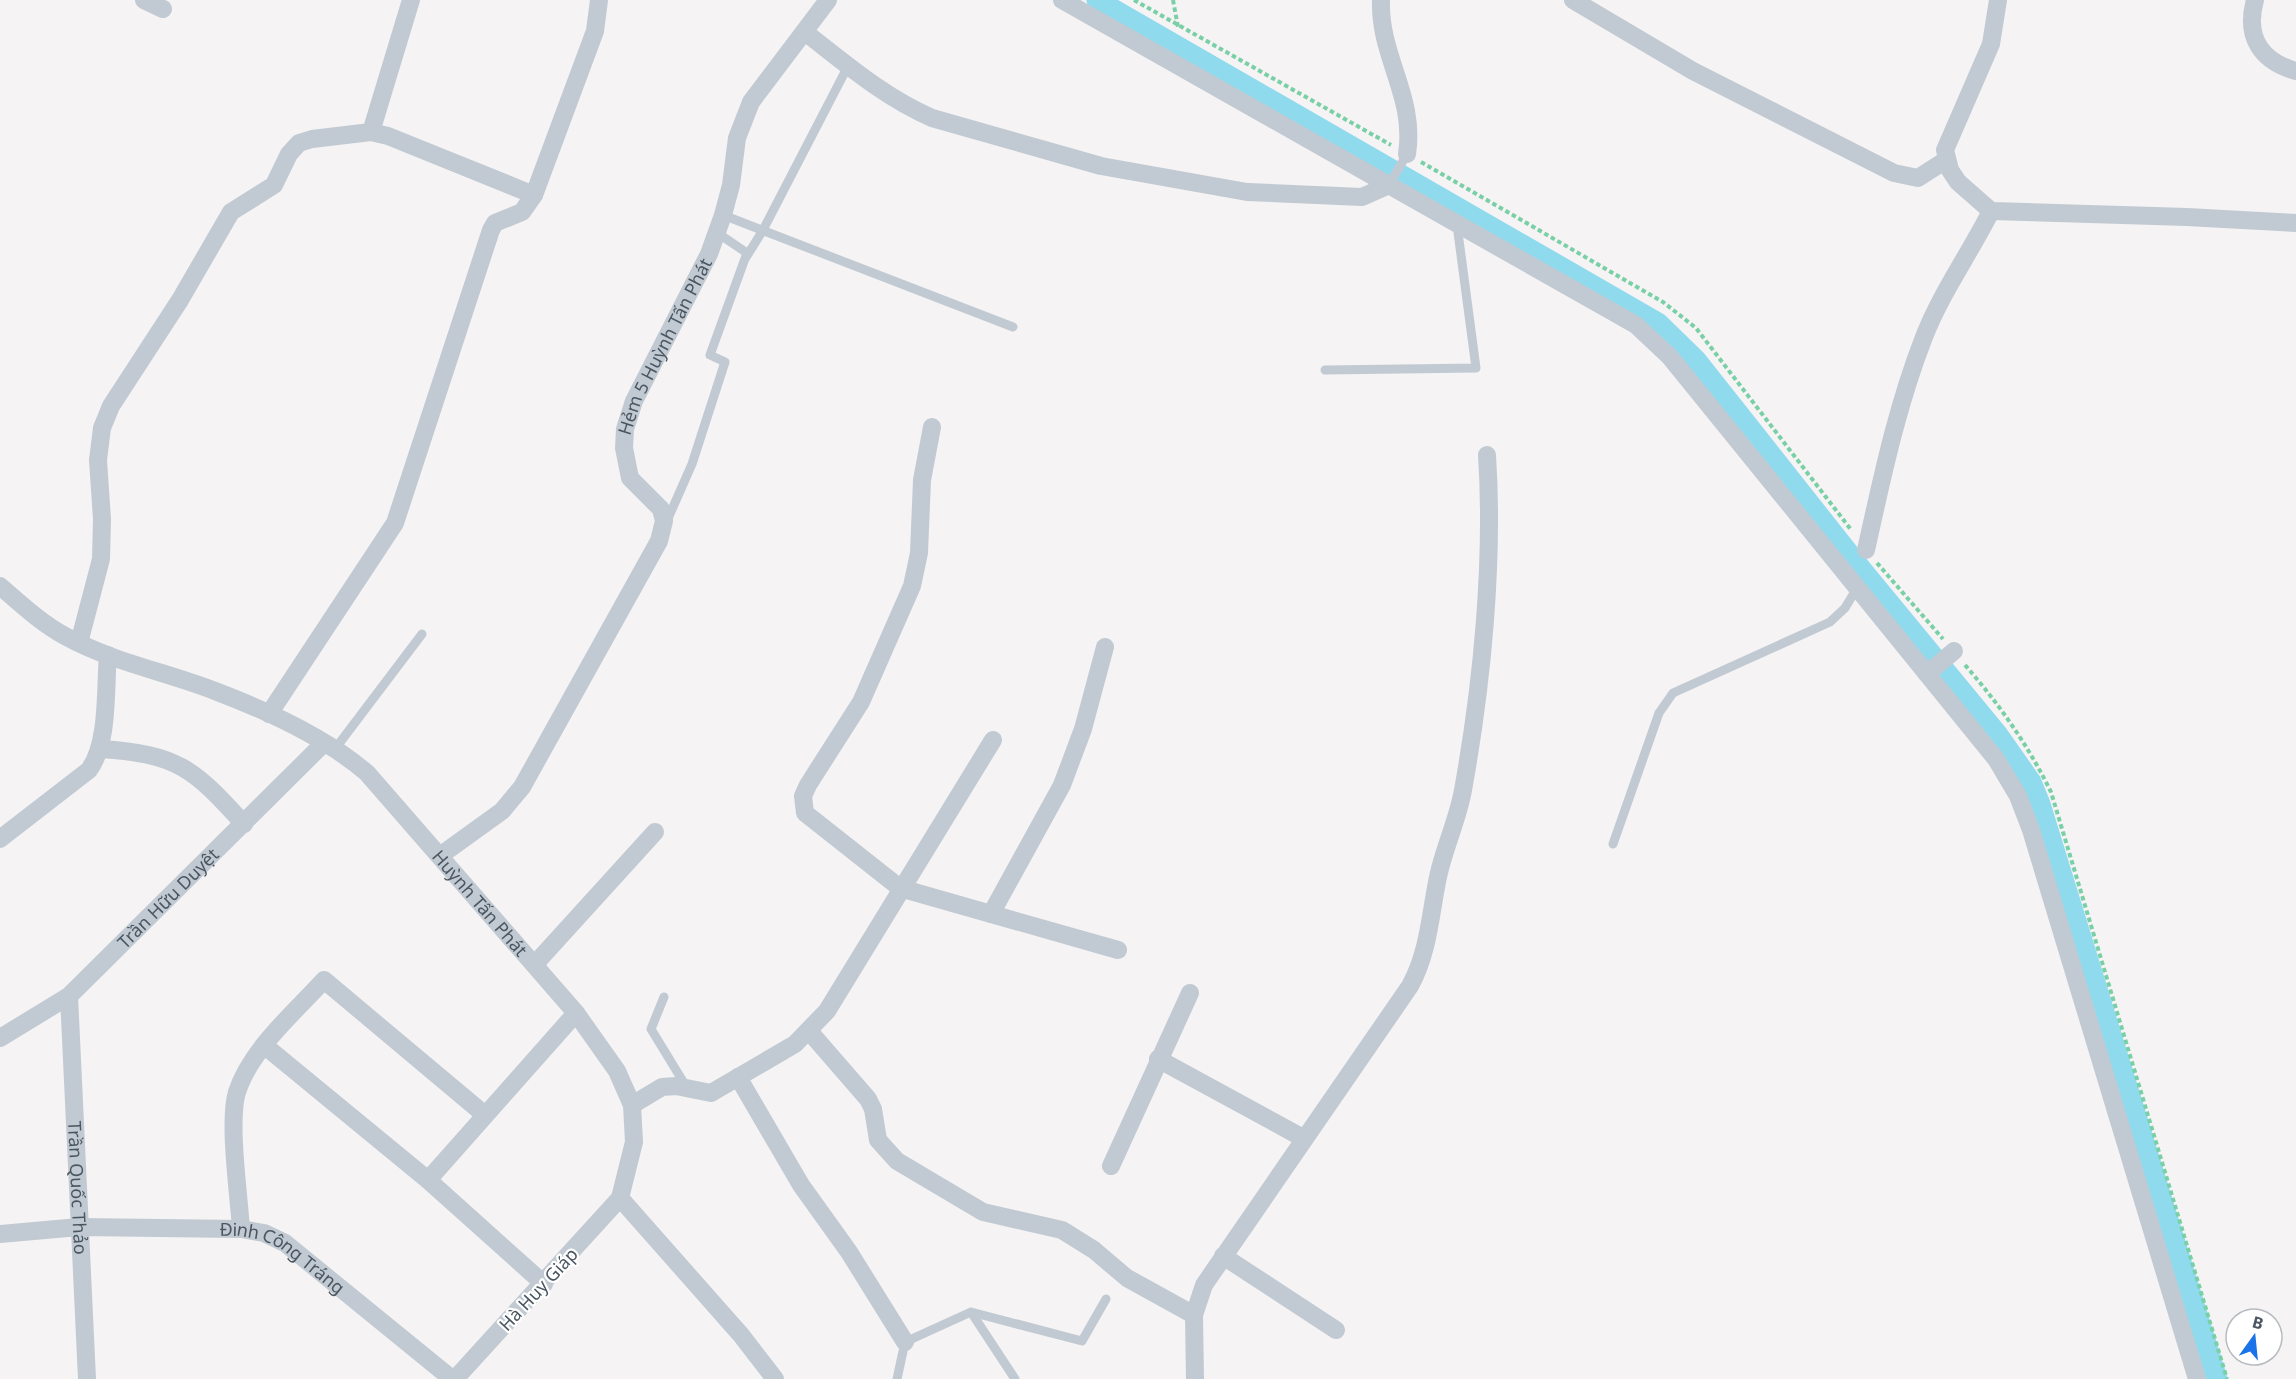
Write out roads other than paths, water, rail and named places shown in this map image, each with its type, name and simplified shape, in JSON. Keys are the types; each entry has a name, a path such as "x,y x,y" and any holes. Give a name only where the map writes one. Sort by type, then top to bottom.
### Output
{"street":[{"path":"144,0 163,9"},
{"path":"371,132 411,0"},
{"path":"269,714 395,523 491,230 495,223 522,212 534,195 595,31 599,0"},
{"name":"Hẻm 5 Huỳnh Tấn Phát","path":"663,530 664,521 661,509 630,478 624,448 625,429 634,401 694,286 717,232 723,215 737,138 751,102 806,33 828,0"},
{"path":"1062,0 1636,325 1671,357 1996,759 2018,796 2031,830 2197,1379"},
{"path":"1381,0 1388,53 1407,107 1410,133 1407,154"},
{"path":"1573,0 1693,71 1894,172 1918,178 1946,160"},
{"path":"1998,0 1991,44 1948,139 1946,160 1958,182 1991,211 2296,223"},
{"path":"2254,0 2251,28 2255,45 2280,67 2296,71"},
{"path":"806,33 886,96 932,118 1101,166 1247,192 1362,197 1389,185"},
{"path":"79,643 101,559 102,519 98,460 102,428 111,406 180,300 231,212 274,185 289,154 299,144 312,139 371,132 388,136 534,195"},
{"path":"1866,550 1897,412 1924,335 1991,211"},
{"path":"932,427 922,480 920,553 912,586 861,702 808,785 803,805 805,813 900,888 1118,950"},
{"path":"1195,1379 1194,1315 1204,1285 1303,1138 1410,986 1427,946 1438,877 1463,793 1471,736 1484,610 1489,515 1487,455"},
{"path":"441,855 502,811 522,787 663,530"},
{"name":"Huỳnh Tấn Phát","path":"0,586 42,622 79,643 215,691 269,714 330,746 367,773 535,964 576,1013 617,1071 632,1105 634,1142 620,1198"},
{"path":"991,914 1062,785 1083,729 1105,647"},
{"path":"1927,674 1954,651"},
{"path":"0,839 89,770 100,749 108,655"},
{"path":"632,1105 662,1087 676,1086 711,1093 795,1044 809,1031 841,990 900,888 993,740"},
{"name":"Trần Hữu Duyệt","path":"0,1038 69,996 244,824 330,746"},
{"path":"100,749 139,752 168,759 210,787 244,824"},
{"path":"535,964 655,832"},
{"path":"241,1229 234,1119 237,1094 246,1072 265,1046 324,980 485,1115"},
{"path":"1111,1166 1190,993"},
{"name":"Trần Quốc Thảo","path":"69,996 87,1379"},
{"path":"428,1180 576,1013"},
{"path":"809,1031 868,1099 873,1109 878,1140 897,1161 983,1212 1044,1225 1070,1234 1094,1250 1127,1278 1194,1315"},
{"path":"265,1046 428,1180 544,1284"},
{"path":"1158,1059 1303,1138"},
{"path":"738,1077 801,1185 849,1252 905,1342"},
{"path":"620,1198 741,1335 775,1379"},
{"name":"Hà Huy Giáp","path":"453,1379 544,1284 620,1198"},
{"name":"Đinh Công Tráng","path":"0,1234 79,1227 241,1229 264,1233 285,1243 453,1379"},
{"path":"1223,1256 1336,1330"}],"lane":[{"path":"744,261 764,230 848,66"},
{"path":"1389,185 1407,154"},
{"path":"723,215 1013,327"},
{"path":"1325,370 1476,368 1457,223"},
{"path":"663,530 692,464 725,362 710,355 747,253 717,232"},
{"path":"1613,844 1659,713 1673,693 1830,622 1845,608 1857,588"},
{"path":"330,746 422,634"},
{"path":"664,997 651,1029 688,1090"},
{"path":"897,1379 905,1342 972,1311 1082,1341 1106,1299"},
{"path":"972,1311 1015,1379"}],"waterway":[{"path":"1097,0 1658,323 1696,360 1862,570 1998,735 2031,782 2040,804 2217,1379"}]}
